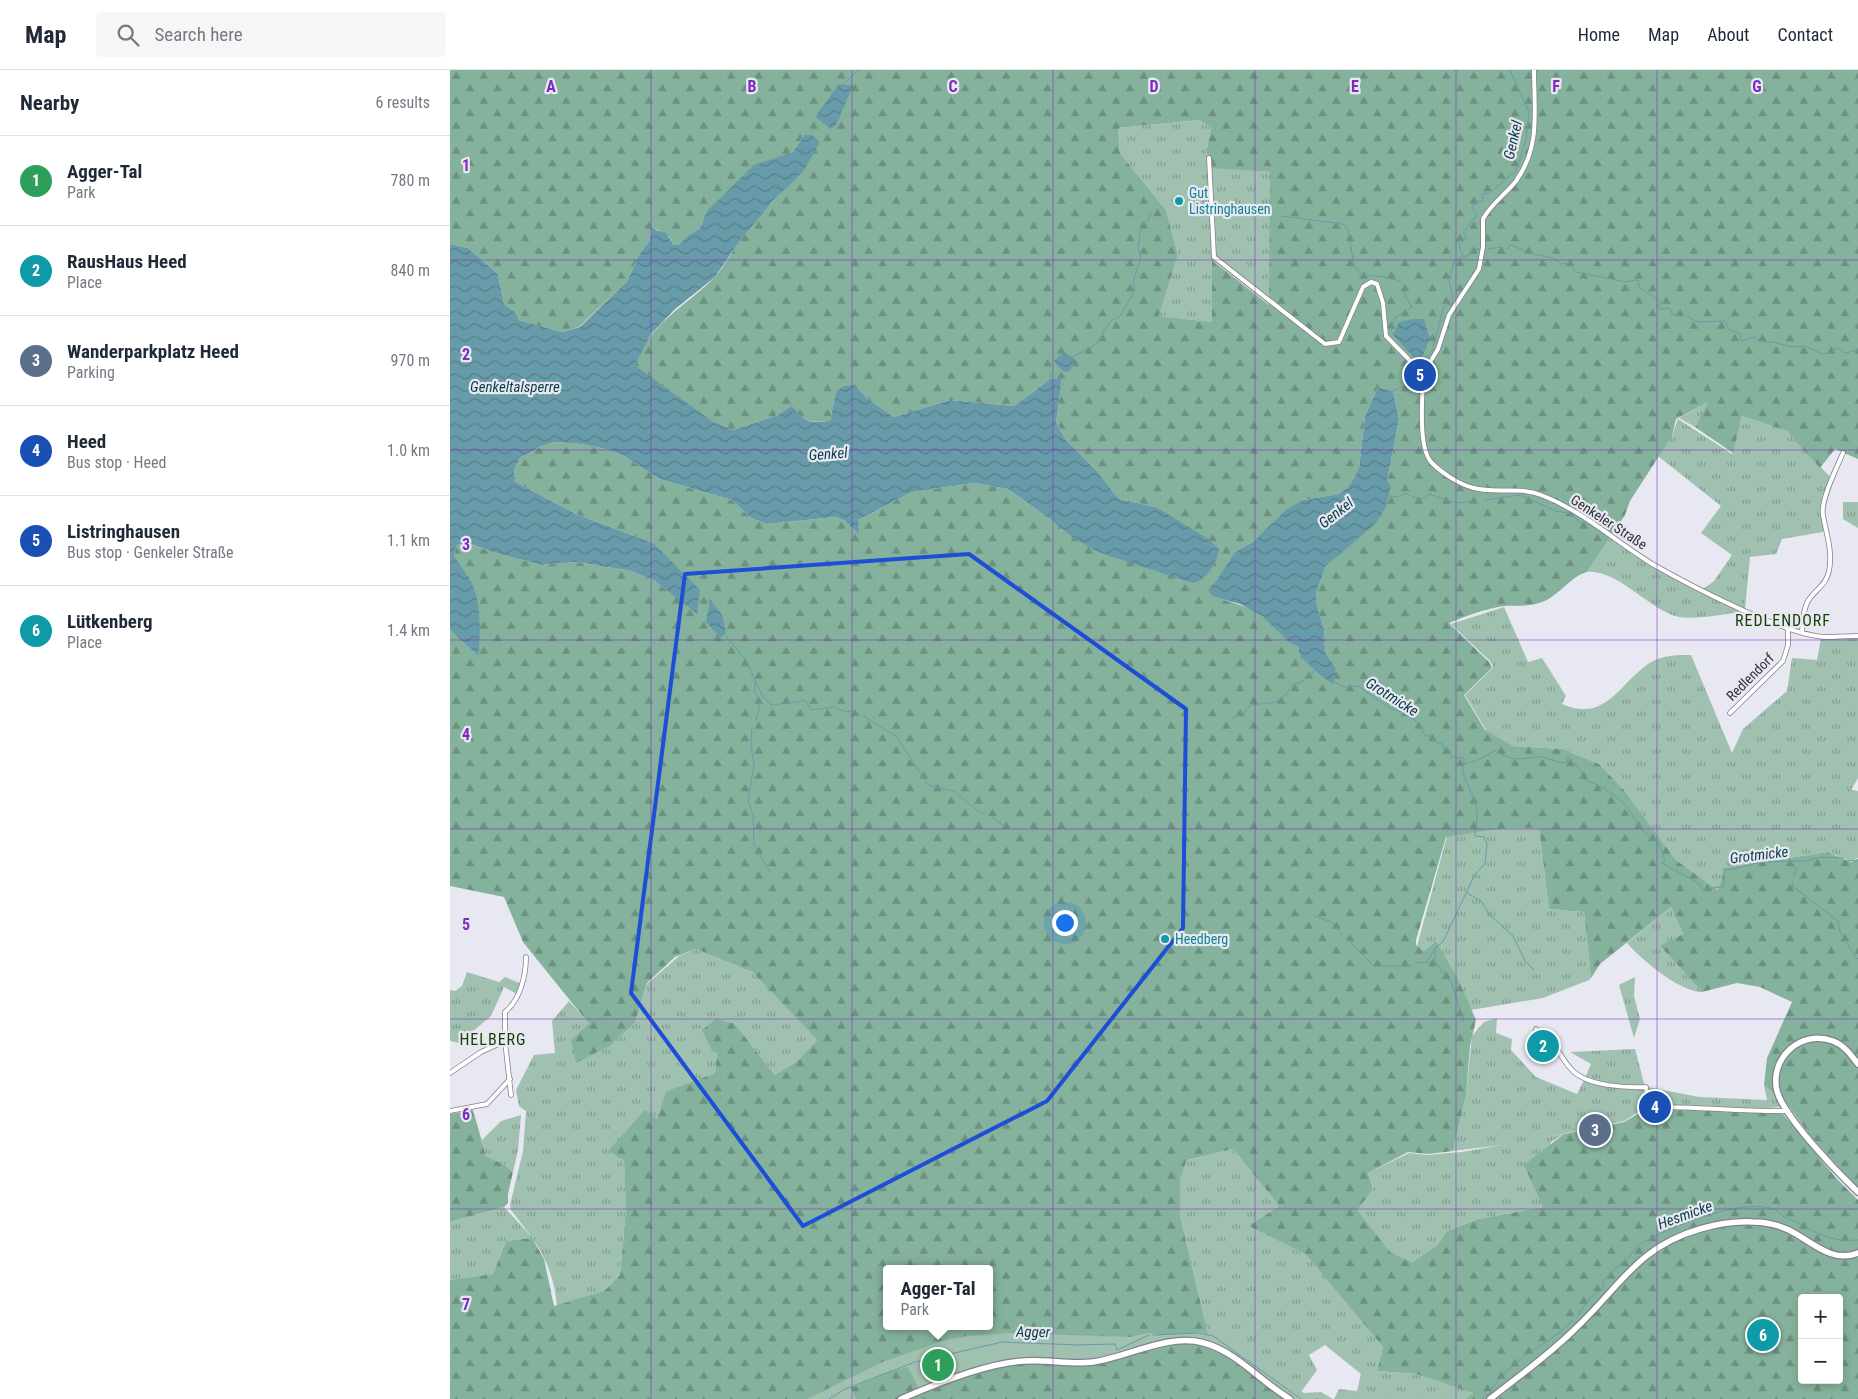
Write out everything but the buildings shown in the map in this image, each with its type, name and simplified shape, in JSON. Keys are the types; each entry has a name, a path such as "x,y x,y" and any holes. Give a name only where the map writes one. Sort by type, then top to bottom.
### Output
{"main road":[{"path":"1858,1064 1845,1048 1834,1041 1814,1038 1796,1044 1782,1058 1776,1076 1779,1096 1788,1111 1820,1152 1858,1192"},
{"path":"1490,1399 1575,1329 1637,1262 1661,1244 1682,1234 1717,1225 1759,1222 1790,1231 1831,1255 1846,1257 1858,1253"},
{"path":"901,1399 1002,1364 1024,1361 1091,1362 1167,1343 1187,1341 1204,1343 1225,1353 1290,1399"}],"street":[{"path":"1209,158 1214,256 1325,344 1339,342 1363,287 1371,282 1377,284 1383,303 1386,336 1423,374 1438,349 1449,315 1479,269 1482,254 1483,219 1518,178 1532,148 1536,117 1534,70"},
{"name":"Genkeler Straße","path":"1423,374 1422,427 1425,447 1431,462 1460,483 1475,489 1513,489 1542,495 1581,514 1653,564 1746,611 1788,628 1822,637 1858,636"},
{"path":"1802,632 1804,613 1808,600 1824,583 1832,557 1827,527 1822,513 1831,480 1843,454"},
{"name":"Redlendorf","path":"1730,712 1783,661 1788,645 1788,628"},
{"path":"511,1095 505,1041 505,1012 514,1005 524,977 526,957"},
{"path":"1536,1029 1546,1034 1574,1071 1584,1079 1621,1088 1646,1087 1648,1107 1685,1106 1748,1112 1788,1111"},
{"path":"450,1073 493,1045 505,1041"},
{"path":"450,1065 454,1069"},
{"path":"450,1111 487,1104 510,1079"}],"highlighted area":[{"path":"969,554 1186,709 1183,928 1047,1101 803,1226 631,993 685,574"}],"green space":[{"path":"450,70 1858,70 1858,459 1835,449 1820,468 1787,431 1742,416 1733,453 1695,427 1708,402 1676,419 1672,436 1630,501 1625,515 1587,572 1575,578 1552,597 1539,603 1497,607 1449,623 1489,662 1492,668 1464,695 1485,730 1513,746 1563,749 1599,764 1624,790 1676,860 1718,890 1725,868 1827,852 1851,862 1858,859 1858,1189 1809,1134 1779,1093 1779,1073 1783,1061 1793,1044 1782,1055 1775,1067 1776,1096 1764,1085 1767,1058 1792,1002 1760,987 1737,983 1702,992 1660,946 1683,934 1671,907 1600,964 1591,978 1584,912 1549,909 1539,828 1498,829 1446,837 1416,940 1416,945 1424,951 1436,941 1457,976 1476,1020 1470,1046 1466,1095 1453,1151 1428,1154 1408,1152 1368,1173 1373,1189 1357,1210 1390,1252 1412,1262 1437,1245 1447,1231 1478,1219 1543,1207 1524,1165 1564,1134 1624,1122 1648,1108 1686,1107 1783,1114 1837,1179 1858,1200 1858,1399 1465,1399 1473,1393 1416,1374 1377,1371 1383,1347 1305,1254 1249,1226 1279,1206 1233,1149 1187,1160 1180,1180 1180,1215 1212,1344 1285,1399 450,1399 450,1280 493,1274 506,1241 532,1238 544,1259 554,1306 604,1291 620,1275 626,1209 624,1160 608,1151 645,1110 657,1119 666,1091 715,1073 717,1053 712,1051 702,1030 716,1019 735,1024 775,1075 797,1061 817,1040 752,972 696,949 675,957 647,983 635,1023 611,1045 576,1063 571,1040 589,1024 523,942 504,897 450,886 450,630 478,656 467,574 459,566 454,554 457,545 467,543 495,553 542,565 576,562 631,571 655,581 697,613 653,543 576,514 514,481 514,470 520,458 539,447 555,442 581,444 605,449 624,456 659,479 732,500 751,518 767,524 836,517 845,521 858,534 858,520 912,492 974,483 1008,489 1070,536 1192,583 1156,507 1119,499 1096,470 1066,440 1056,423 1062,379 1050,379 1014,406 950,400 894,417 867,398 855,385 836,391 830,421 818,422 804,419 792,407 778,415 733,430 713,423 635,365 641,350 649,338 669,317 714,278 755,222 803,172 804,135 793,152 780,157 706,212 700,228 687,236 678,245 674,245 669,237 651,226 650,240 638,256 628,280 579,327 562,332 519,320 516,313 504,304 498,274 468,248 450,244","holes":["1199,120 1211,128 1206,154 1210,155 1212,168 1270,172 1269,305 1212,260 1212,322 1159,316 1178,255 1166,210 1120,153 1118,128","1378,387 1393,391 1399,419 1387,481 1342,551 1326,566 1316,593 1316,602 1324,629 1325,652 1336,668 1333,681 1300,657 1298,647 1288,641 1262,616 1245,607 1214,597 1236,551 1253,542 1303,500 1340,494 1349,486 1359,468 1365,416"]},
{"path":"1199,120 1211,128 1206,154 1210,155 1212,167 1270,172 1270,305 1213,260 1212,322 1159,316 1178,255 1166,210 1120,153 1118,128"},
{"path":"1709,401 1695,427 1679,418"},
{"path":"1742,416 1787,431 1831,478 1823,517 1823,532 1782,539 1776,554 1750,557 1745,609 1703,589 1714,581 1732,555 1701,533 1721,506 1658,456 1672,436 1678,419 1732,454"},
{"path":"1843,502 1858,502 1858,528 1843,519"},
{"path":"1611,536 1653,565 1745,611 1703,617 1679,617 1657,607 1610,577 1599,573 1587,572"},
{"path":"1504,607 1528,662 1542,658 1566,696 1562,704 1578,709 1591,708 1602,704 1653,661 1667,656 1691,655 1732,753 1743,729 1787,691 1792,658 1817,660 1821,638 1858,637 1858,778 1851,790 1858,791 1858,858 1850,861 1827,852 1726,868 1718,890 1676,860 1624,790 1599,764 1563,749 1513,746 1487,732 1465,695 1493,668 1491,662 1451,624"},
{"path":"1539,827 1549,909 1584,912 1591,978 1543,998 1471,1010 1457,976 1436,941 1424,951 1417,946 1447,836 1498,829"},
{"path":"1671,907 1683,934 1661,947 1702,992 1683,987 1661,974 1627,943"},
{"path":"696,949 752,972 817,1040 797,1061 775,1075 735,1024 717,1053 715,1073 666,1091 657,1120 609,1151 624,1159 626,1209 620,1275 604,1291 557,1306 549,1270 532,1238 506,1241 493,1274 450,1280 450,1222 504,1207 531,1236 511,1210 510,1205 523,1151 526,1111 519,1106 516,1090 534,1055 555,1053 552,1021 569,1001 611,1045 635,1023 647,984 679,956"},
{"path":"467,972 499,982 505,977 522,984 519,995 504,987 491,1016 459,1043 450,1041 450,990 455,991 462,986"},
{"path":"1635,977 1634,996 1640,1019 1634,1038 1619,985"},
{"path":"1497,1018 1496,1033 1512,1039 1511,1050 1536,1077 1577,1094 1584,1080 1621,1089 1645,1088 1648,1106 1624,1121 1519,1143 1453,1151 1466,1095 1472,1036 1484,1022"},
{"path":"1635,1049 1645,1087 1621,1088 1585,1078 1591,1064 1570,1052"},
{"path":"1764,1085 1776,1096 1780,1107 1747,1109 1649,1106 1647,1087 1699,1097 1767,1100"},
{"path":"473,1110 486,1156 503,1164 513,1172 508,1203 504,1207 450,1222 450,1114"},
{"path":"521,1115 518,1150 513,1172 503,1164 486,1156 482,1140 501,1121"},
{"path":"1564,1134 1551,1142 1543,1207 1478,1219 1447,1231 1437,1245 1412,1262 1390,1252 1356,1210 1373,1189 1368,1173 1409,1153 1427,1155 1462,1152"},
{"path":"1233,1149 1279,1206 1250,1226 1305,1254 1383,1347 1377,1371 1416,1374 1474,1393 1465,1399 1334,1399 1339,1389 1357,1391 1361,1374 1325,1345 1309,1355 1317,1370 1296,1399 1212,1344 1180,1215 1180,1180 1187,1160"},
{"path":"1203,1332 1219,1339 1221,1334 1304,1393 1321,1392 1333,1399 1292,1399 1215,1346 1182,1340 1101,1360 1019,1361 919,1390 908,1367 888,1372 851,1388 856,1399 807,1399 880,1363 942,1341 967,1336 1010,1333 1130,1337 1148,1333 1167,1335"}],"water":[{"path":"839,84 853,86 836,125 831,129 815,117"},
{"name":"Genkeltalsperre","path":"804,135 812,135 820,142 803,172 773,201 741,239 715,277 674,310 651,334 635,365 713,422 733,430 778,415 792,406 800,416 808,421 830,421 836,391 845,386 855,385 867,398 894,417 950,400 1014,406 1050,379 1062,379 1056,423 1066,440 1096,470 1119,499 1156,507 1207,538 1219,549 1210,570 1202,579 1192,583 1098,552 1070,536 1008,489 974,483 912,492 858,520 859,535 845,521 836,517 767,524 751,518 732,500 659,479 624,456 605,449 581,444 555,442 539,447 520,458 514,470 514,481 576,514 653,543 700,590 697,614 655,581 631,571 576,562 542,565 495,553 468,543 457,545 454,554 471,582 478,602 480,636 478,656 450,630 450,244 468,248 498,274 504,304 516,313 519,320 562,332 580,327 628,280 638,256 650,240 651,226 658,231 665,232 674,245 678,245 687,236 700,228 706,212 754,165 793,152"},
{"path":"1424,319 1430,339 1422,357 1416,360 1393,335 1399,322"},
{"path":"1064,353 1073,357 1075,361 1070,371 1065,372 1057,366 1054,360"},
{"path":"1378,387 1393,391 1399,419 1387,481 1391,486 1385,509 1375,524 1326,566 1316,593 1316,602 1324,629 1325,652 1336,668 1334,684 1320,675 1300,657 1298,647 1289,642 1262,616 1240,604 1214,597 1210,593 1236,551 1253,542 1287,509 1303,500 1339,494 1349,486 1359,468 1365,416"},
{"path":"710,599 722,615 726,632 721,638 706,622"}],"waterway":[{"path":"843,85 858,70"},
{"name":"Genkel","path":"1420,366 1432,351 1444,306 1452,304 1453,298 1449,282 1454,261 1463,257 1458,241 1467,238 1463,232 1478,214 1473,211 1474,202 1483,201 1482,195 1484,193 1488,194 1516,171 1526,139 1529,112 1510,70"},
{"path":"1073,357 1093,346 1102,338 1104,330 1111,321 1120,316 1135,290 1133,282 1141,258 1138,248 1141,224 1148,221 1151,211"},
{"path":"1281,216 1342,224 1348,229 1354,265 1361,275 1386,277 1401,282"},
{"path":"1507,249 1511,245 1528,252"},
{"path":"1488,249 1501,247"},
{"path":"1464,257 1471,254 1473,250 1480,249"},
{"path":"1534,254 1553,258 1561,264 1569,263 1576,272 1626,282 1639,281 1639,287 1660,301 1661,304 1657,306 1660,309 1670,308 1672,314 1678,315"},
{"path":"1393,334 1391,330 1395,318 1412,307 1405,296 1405,289"},
{"path":"1686,316 1698,322 1724,321 1730,330 1740,334 1741,341 1755,337 1760,342 1773,342 1792,347 1805,346 1822,354 1832,352 1834,349 1840,349 1845,353 1858,350"},
{"path":"1050,379 1051,373"},
{"name":"Genkel","path":"1393,391 1404,386 1413,374"},
{"path":"1387,496 1398,497 1406,493 1421,499 1429,494 1456,503 1475,501"},
{"path":"1485,500 1520,495 1556,511 1569,513 1582,524"},
{"path":"724,634 745,659 763,697 771,705 806,701 811,710 835,707 845,712 852,711"},
{"path":"1232,718 1244,713 1251,705 1276,702 1285,696 1292,685 1302,682 1316,669"},
{"path":"755,681 755,693 761,701 756,720"},
{"name":"Grotmicke","path":"1333,681 1344,687 1358,686 1391,709 1399,711 1415,720 1426,736 1431,736 1437,743 1442,743 1444,750 1449,750 1452,757 1464,758 1464,764 1476,761 1495,751 1513,759 1543,757 1562,763 1567,762 1567,758 1570,758 1581,772 1583,779 1616,796 1628,809 1643,831 1658,842 1665,860 1662,863 1700,884 1703,890 1724,886 1724,869 1734,869 1761,862 1805,861 1822,857 1843,858"},
{"path":"863,716 896,736 928,785 954,791 980,813 986,813"},
{"path":"752,728 751,744 754,765 748,800 753,816 754,844 770,872"},
{"path":"1417,963 1427,962 1436,947 1443,942 1475,874 1485,864 1487,844 1484,837 1475,836 1476,806 1462,769 1463,764"},
{"path":"992,817 1007,828"},
{"name":"Grotmicke","path":"1846,861 1858,860"},
{"path":"1792,863 1796,869 1794,876"},
{"path":"1793,882 1792,886 1838,921 1842,935 1858,959"},
{"path":"1467,893 1481,901 1490,915 1513,936 1525,961 1534,970"},
{"path":"1314,916 1331,922 1342,934"},
{"path":"1346,938 1374,966 1411,966"},
{"path":"1434,950 1436,963 1452,984 1464,1022"},
{"name":"Hesmicke","path":"1578,1315 1590,1298 1603,1288 1603,1282 1611,1272 1629,1257 1637,1246 1687,1222 1727,1210 1762,1207 1777,1211 1784,1217 1827,1237 1858,1240"},
{"name":"Hesmicke","path":"1482,1399 1515,1364 1560,1332 1573,1320"},
{"name":"Agger","path":"1153,1335 1198,1333 1213,1336 1301,1399"},
{"name":"Agger","path":"829,1399 845,1389 915,1362 1002,1342 1078,1345 1115,1344 1117,1350 1149,1335"}],"place":[{"name":"Gut Listringhausen","path":"1179,201"},
{"name":"Listringhausen","path":"1420,375"},
{"name":"Heedberg","path":"1165,939"},
{"name":"RausHaus Heed","path":"1543,1046"},
{"name":"Heed","path":"1655,1107"},
{"name":"Wanderparkplatz Heed","path":"1595,1130"},
{"name":"Lütkenberg","path":"1763,1335"},
{"name":"Agger-Tal","path":"938,1365"}],"district":[{"name":"REDLENDORF","path":"1783,620"},
{"name":"HELBERG","path":"493,1039"}]}
